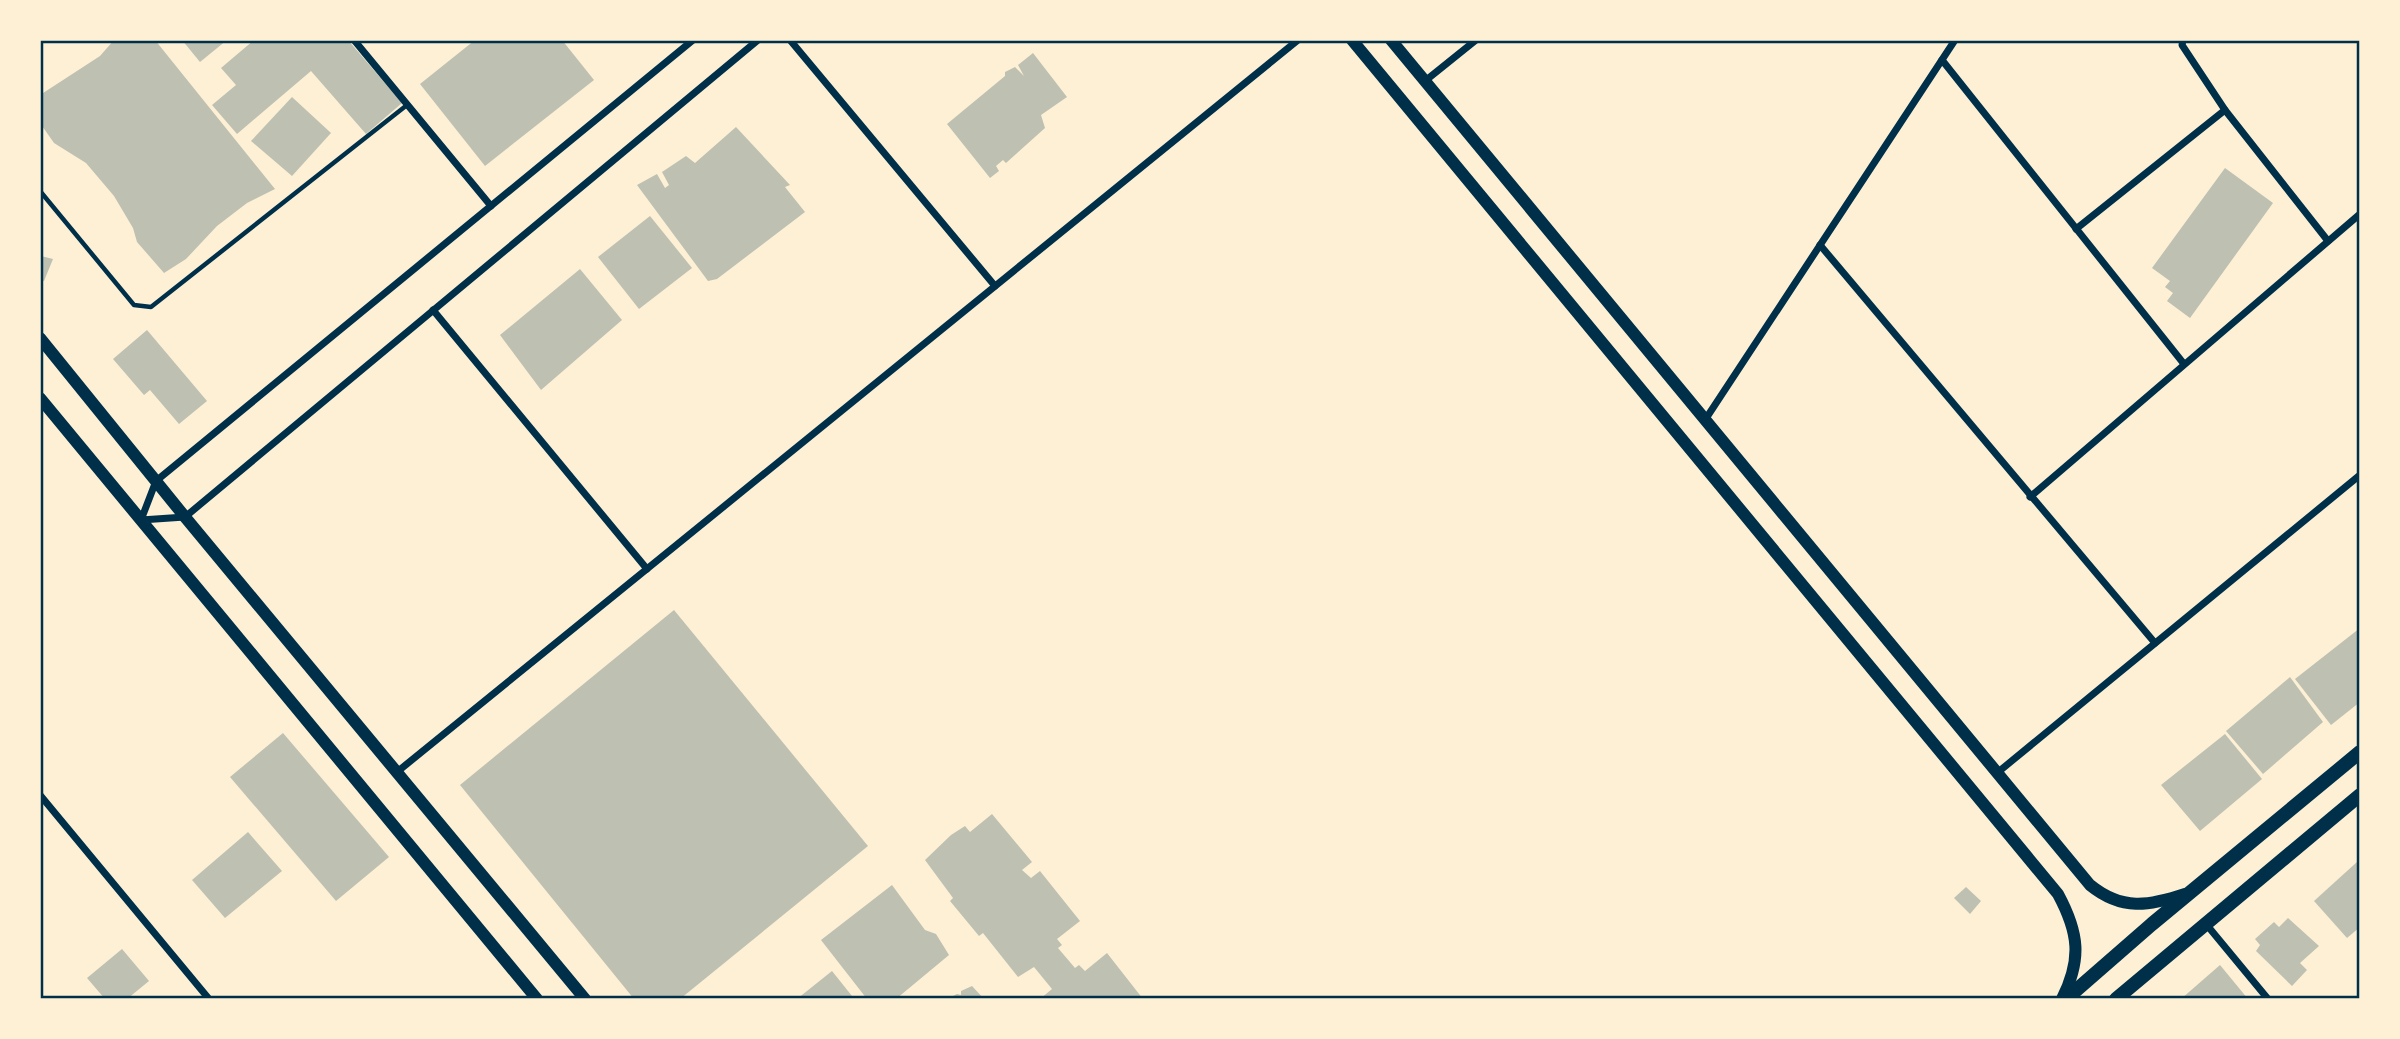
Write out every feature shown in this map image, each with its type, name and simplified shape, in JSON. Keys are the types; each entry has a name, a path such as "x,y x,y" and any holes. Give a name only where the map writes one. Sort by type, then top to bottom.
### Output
{"main road":[{"path":"2064,999 2360,752"},
{"path":"2116,999 2360,794"}],"street":[{"path":"355,40 491,206"},
{"path":"141,520 156,481 693,40"},
{"path":"141,520 185,517 758,40"},
{"path":"790,40 995,286"},
{"path":"397,772 1298,40"},
{"path":"1352,40 2058,894 2076,934 2076,951 2064,999"},
{"path":"1391,40 2081,874 2103,895 2137,906 2189,893"},
{"path":"1425,81 1476,40"},
{"path":"1705,420 1955,40"},
{"path":"2183,40 2182,45 2225,110 2328,241"},
{"path":"1942,60 2184,364"},
{"path":"2076,229 2225,110"},
{"path":"2030,497 2360,214"},
{"path":"1820,244 2155,643"},
{"path":"433,310 648,569"},
{"path":"40,338 585,999"},
{"path":"40,398 537,999"},
{"path":"1997,773 2360,475"},
{"path":"40,795 209,999"},
{"path":"2206,924 2268,999"}],"lane":[{"path":"40,191 134,304 151,307 407,105"}],"building":[{"path":"114,40 155,40 275,189 247,203 217,226 186,259 164,273 137,242 133,228 114,196 86,163 54,143 40,123 40,95 100,56"},
{"path":"182,40 227,40 200,62"},
{"path":"254,40 348,40 402,103 366,134 311,71 237,134 212,105 236,85 221,68"},
{"path":"475,40 562,40 594,80 485,166 420,84"},
{"path":"1033,53 1067,97 1041,115 1045,128 1006,163 1003,160 996,166 999,171 990,178 947,124 1005,76 1005,72 1015,67 1024,76 1018,65"},
{"path":"292,97 331,133 292,176 251,141"},
{"path":"736,127 790,185 785,187 805,212 717,279 708,281 637,185 657,174 665,188 669,185 662,172 686,156 695,163"},
{"path":"2225,168 2273,203 2190,318 2167,301 2173,293 2165,287 2170,281 2152,268"},
{"path":"650,216 692,268 639,309 598,257"},
{"path":"41,256 53,259 44,281 40,280"},
{"path":"580,269 622,320 541,390 500,335"},
{"path":"147,330 207,401 179,424 150,390 144,395 113,359"},
{"path":"674,610 868,846 680,999 634,999 460,785"},
{"path":"2360,628 2360,702 2331,725 2295,679"},
{"path":"2290,677 2323,722 2263,774 2226,731"},
{"path":"283,733 389,857 336,901 230,777"},
{"path":"2225,734 2262,779 2200,831 2161,785"},
{"path":"992,814 1032,862 1022,870 1031,878 1040,871 1080,921 1057,939 1062,945 1058,948 1075,968 1079,965 1085,971 1107,953 1143,999 1040,999 1052,989 1034,967 1018,977 983,933 979,936 950,901 953,898 925,860 951,835 965,826 970,832"},
{"path":"248,832 282,871 225,918 192,880"},
{"path":"2357,862 2360,866 2360,927 2347,938 2314,901"},
{"path":"892,885 925,930 936,934 949,955 896,999 867,999 821,940"},
{"path":"1966,887 1981,901 1970,914 1954,898"},
{"path":"2288,918 2319,946 2300,963 2307,970 2292,986 2256,951 2260,945 2255,939 2274,922 2279,927"},
{"path":"122,949 149,981 127,999 105,999 87,978"},
{"path":"2220,965 2248,999 2181,999"},
{"path":"832,971 852,996 849,999 797,999"},
{"path":"972,986 984,999 947,999 961,995 961,991"}]}
